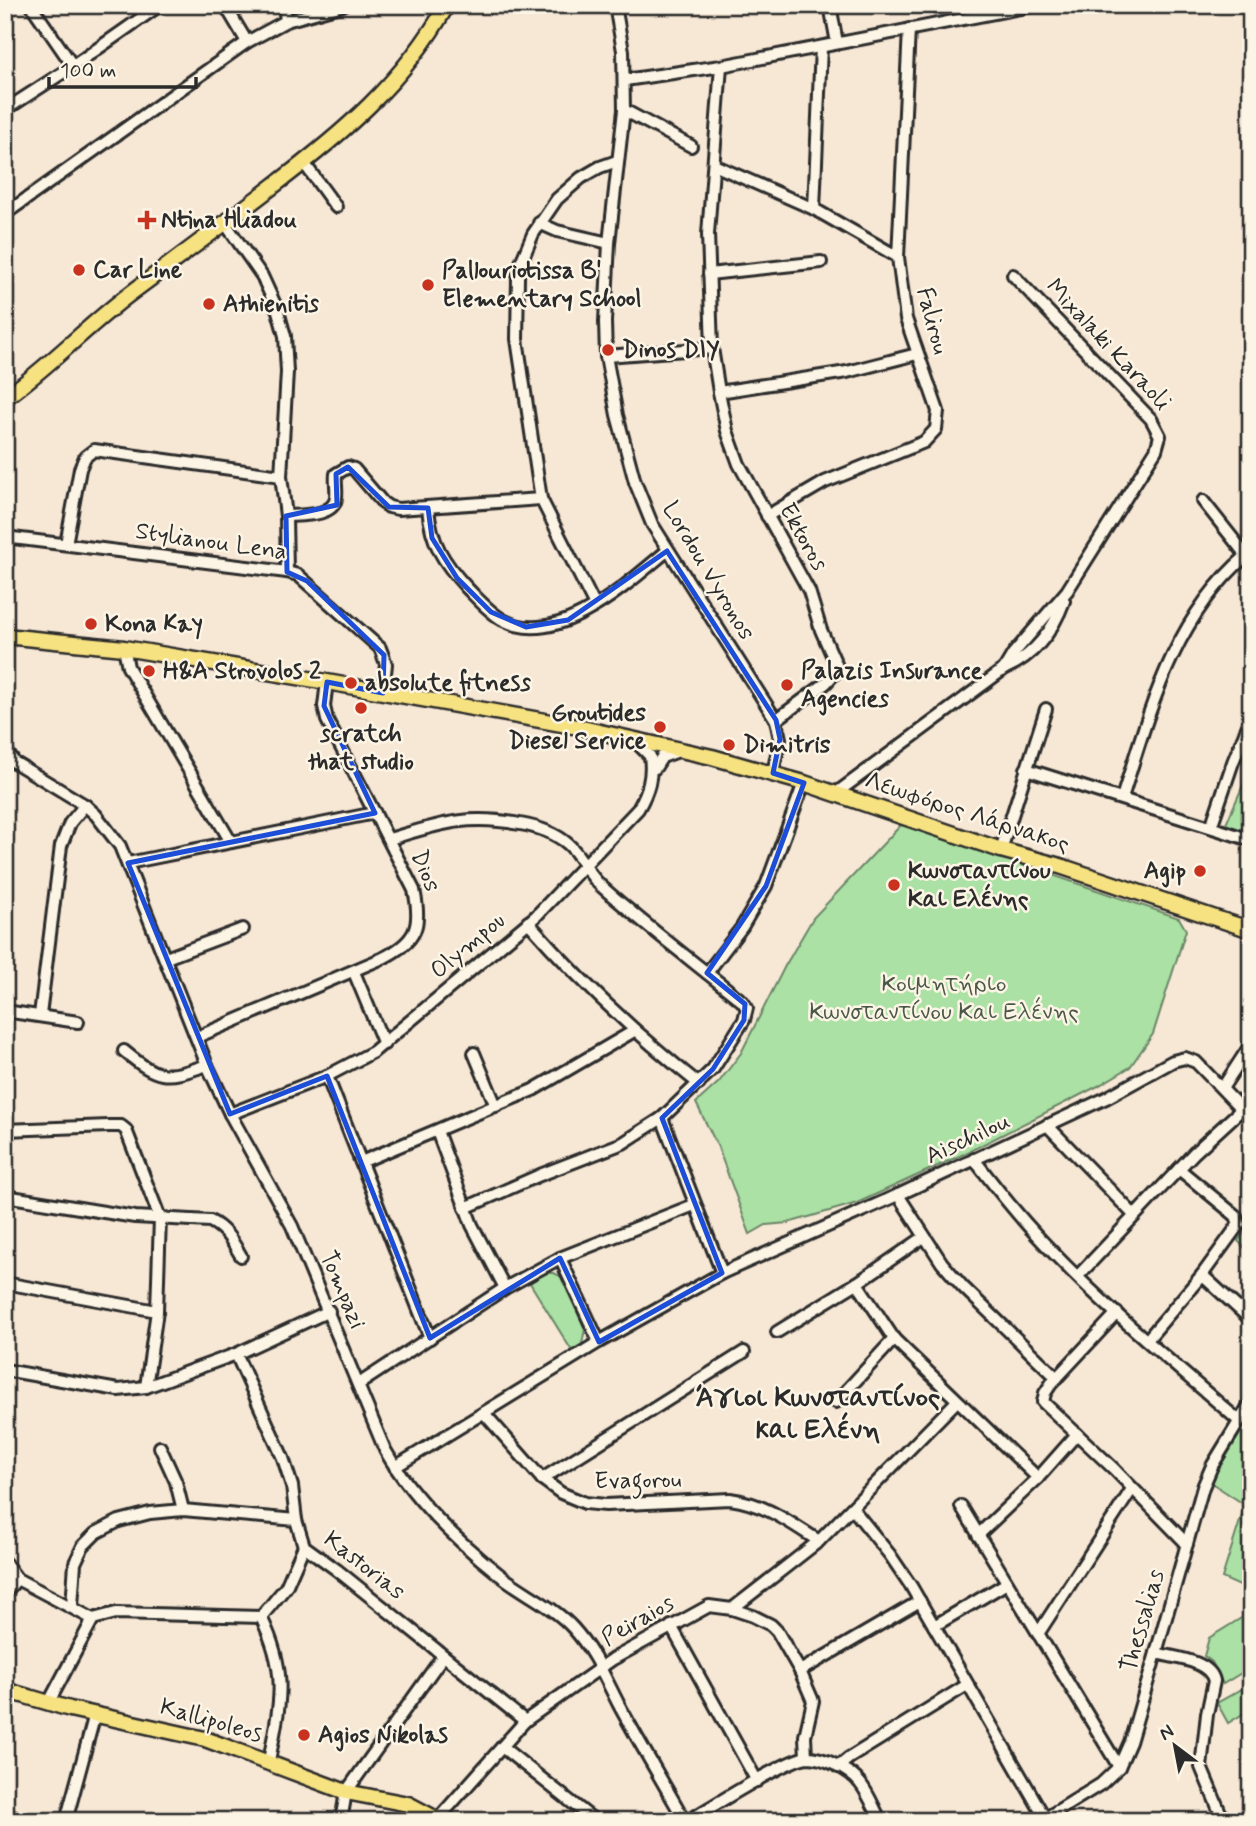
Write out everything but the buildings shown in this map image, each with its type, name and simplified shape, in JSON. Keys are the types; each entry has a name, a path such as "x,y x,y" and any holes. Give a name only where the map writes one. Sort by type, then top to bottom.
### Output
{"main road":[{"path":"5,398 37,376 117,304 304,163 361,115 386,90 425,42 447,5"},
{"name":"Λεωφόρος Λάρνακος","path":"5,636 124,648 327,682 573,726 681,750 773,773 1251,930"},
{"name":"Kallipoleos","path":"6,1694 205,1739 346,1792 408,1804 439,1820"}],"street":[{"path":"31,5 73,66"},
{"path":"5,110 160,5"},
{"path":"225,5 247,42"},
{"path":"284,5 286,21"},
{"path":"5,214 247,42 286,21 343,5"},
{"name":"Lordou Vyronos","path":"615,5 625,80 609,243 605,322 606,356 617,415 635,482 647,513 667,551 776,720"},
{"path":"830,5 837,43"},
{"path":"625,80 721,66 821,47 992,9 1036,5"},
{"name":"Falirou","path":"767,516 825,482 930,439 936,429 938,411 906,319 898,257 909,29"},
{"path":"814,209 821,47"},
{"name":"Ektoros","path":"721,66 708,234 712,348 719,392 732,446 767,516 810,591 821,631 836,664 835,673 826,683 776,720"},
{"path":"624,110 691,146"},
{"path":"594,604 541,499 517,339 517,303 520,265 539,223 568,188 600,167 617,161"},
{"path":"304,163 336,207"},
{"path":"714,165 814,209 898,257"},
{"path":"225,223 262,276 278,311 285,336 287,372 281,476 286,516 287,572"},
{"path":"539,223 553,230 609,243"},
{"path":"709,274 821,262"},
{"name":"Mixalaki Karaoli","path":"1004,669 1013,654 1067,592 1156,450 1160,436 1151,419 1013,275"},
{"path":"606,356 712,348"},
{"path":"719,392 847,372 918,354"},
{"path":"66,544 80,470 85,457 94,450 281,476"},
{"path":"286,516 320,513 331,508 336,500 336,474 348,467 354,469 389,507 398,509 541,499"},
{"path":"1122,798 1156,691 1181,636 1209,595 1248,558 1203,501"},
{"path":"428,508 432,538 444,560 478,600 501,619 526,627 551,626 568,620 623,586 667,551"},
{"name":"Stylianou Lena","path":"5,537 287,572 306,580 380,648 386,664 383,693"},
{"name":"Mixalaki Karaoli","path":"835,794 1004,669 1020,662 1037,648 1062,607 1067,592"},
{"path":"1027,639 1037,648"},
{"path":"124,648 128,667 231,842"},
{"name":"Dios","path":"197,1037 354,972 405,945 416,928 418,914 414,890 327,720 324,706 327,682"},
{"path":"1001,850 1046,709"},
{"path":"1211,827 1251,718"},
{"path":"773,773 780,739 776,720"},
{"path":"634,740 650,757 650,784"},
{"name":"Olympou","path":"230,1114 327,1076 362,1059 384,1044 528,922 638,809 650,784 659,745"},
{"name":"Tompazi","path":"5,749 10,764 85,805 108,829 128,863 207,1065 230,1114 292,1226 385,1450 395,1468 446,1526 490,1566 571,1626 601,1667 619,1704 687,1821"},
{"path":"655,768 662,757 681,750"},
{"path":"1026,769 1251,840"},
{"path":"708,973 742,927 766,886 804,783"},
{"path":"40,1015 61,846 70,823 85,805"},
{"path":"128,863 375,813"},
{"path":"389,839 467,818 492,819 539,827 554,834 573,849 599,884 735,995 747,1008 744,1020 726,1052 699,1084 662,1118 623,1143 465,1208"},
{"path":"528,922 568,969 634,1031 699,1084"},
{"path":"166,958 243,929"},
{"path":"354,972 384,1044"},
{"path":"5,1011 78,1022"},
{"path":"361,1162 533,1090 634,1031"},
{"path":"1223,1087 1251,1044"},
{"path":"124,1051 146,1069 160,1074 182,1073 207,1065"},
{"path":"474,1053 496,1106"},
{"name":"Aischilou","path":"395,1468 599,1342 722,1273 898,1195 1126,1088 1179,1058 1196,1062 1251,1119"},
{"path":"327,1076 430,1338"},
{"path":"1078,1276 1179,1168 1242,1109"},
{"path":"662,1118 722,1273"},
{"path":"1047,1125 1134,1215"},
{"path":"5,1130 109,1126 121,1126 126,1130 160,1218 158,1311 146,1387"},
{"path":"436,1131 465,1208 505,1288"},
{"path":"974,1159 1044,1244 1238,1420"},
{"path":"1147,1340 1202,1275 1237,1228 1239,1221 1179,1168"},
{"path":"898,1195 925,1237 963,1287 1054,1381"},
{"path":"5,1196 135,1217 210,1221 229,1235 241,1256"},
{"path":"359,1384 505,1288 560,1258 694,1205"},
{"path":"778,1332 925,1237"},
{"path":"560,1258 599,1342"},
{"path":"1202,1275 1251,1320"},
{"path":"5,1283 158,1311"},
{"path":"857,1283 894,1339 1038,1478"},
{"path":"5,1370 118,1390 146,1387 236,1354 329,1311"},
{"path":"1117,1313 1054,1381 1045,1392 1043,1402 1187,1544"},
{"path":"836,1402 894,1339"},
{"path":"542,1479 744,1352"},
{"name":"Kastorias","path":"236,1354 283,1458 292,1486 296,1520 304,1546 524,1721"},
{"path":"732,1609 819,1541 957,1401"},
{"name":"Thessalias","path":"1043,1819 1101,1784 1119,1767 1130,1742 1203,1487 1212,1466 1251,1402"},
{"name":"Evagorou","path":"484,1413 542,1479 561,1493 585,1503 606,1505 730,1499 767,1508 819,1541"},
{"path":"978,1535 1038,1478 1077,1434"},
{"path":"160,1447 176,1482 183,1510"},
{"path":"1038,1634 1132,1489"},
{"path":"961,1506 1119,1767"},
{"path":"852,1508 890,1555 920,1601 1043,1819"},
{"path":"72,1606 75,1563 83,1546 96,1533 119,1521 150,1513 183,1510 296,1520"},
{"path":"261,1617 286,1587 304,1546"},
{"path":"5,1563 18,1579 93,1619 116,1613 261,1617"},
{"path":"5,1593 18,1579"},
{"path":"934,1626 1007,1583"},
{"path":"800,1671 920,1601"},
{"name":"Peiraios","path":"439,1820 524,1721 601,1667 709,1606 732,1609 771,1625 800,1671 813,1700 805,1736 806,1757"},
{"path":"261,1617 279,1664 281,1696 269,1761"},
{"path":"48,1702 93,1619"},
{"path":"671,1626 757,1780"},
{"path":"1156,1653 1205,1667 1214,1678 1200,1754 1201,1767 1222,1817"},
{"path":"341,1821 346,1792 443,1657"},
{"path":"838,1768 849,1758 967,1685"},
{"path":"66,1821 95,1714"},
{"path":"502,1747 595,1821"},
{"path":"687,1821 757,1780 806,1757 819,1759 859,1781 876,1819"},
{"path":"5,1816 34,1821"}],"highlighted area":[{"path":"348,467 389,507 428,508 432,538 457,578 491,612 526,627 568,620 667,551 776,720 780,739 773,773 804,783 766,886 707,973 745,1004 744,1020 713,1069 662,1118 722,1273 599,1342 560,1258 430,1338 327,1076 230,1114 128,863 375,813 324,706 327,682 383,693 384,655 307,581 287,572 286,516 337,505 336,474"}],"green space":[{"path":"1251,767 1251,834 1226,824"},
{"name":"Κοιμητήριο Κωνσταντίνου Και Ελένης","path":"902,824 1179,918 1186,930 1153,1034 1130,1067 964,1154 857,1203 788,1223 766,1225 750,1234 717,1145 696,1103 719,1082 741,1053 785,966 813,918"},
{"path":"1251,1223 1251,1255 1238,1241"},
{"path":"545,1273 562,1277 585,1329 582,1344 572,1351 530,1283"},
{"path":"1251,1408 1251,1591 1222,1578 1245,1505 1213,1484 1212,1477"},
{"path":"1251,1612 1251,1667 1223,1684 1212,1662 1204,1656 1209,1638"},
{"path":"1251,1684 1251,1709 1228,1723 1217,1703"}],"place":[{"name":"Ntina Hliadou","path":"147,220"},
{"name":"Car Line","path":"79,270"},
{"name":"Pallouriotissa B' Elementary School","path":"428,285"},
{"name":"Athienitis","path":"209,304"},
{"name":"Dinos DIY","path":"608,350"},
{"name":"Kona Kay","path":"91,624"},
{"name":"H&A Strovolos 2","path":"149,671"},
{"name":"absolute fitness","path":"351,683"},
{"name":"Palazis Insurance Agencies","path":"787,685"},
{"name":"scratch that studio","path":"361,708"},
{"name":"Groutides Diesel Service","path":"660,727"},
{"name":"Dimitris","path":"729,745"},
{"name":"Agip","path":"1200,871"},
{"name":"Κωνσταντίνου Και Ελένης","path":"894,885"},
{"name":"Agios Nikolas","path":"304,1735"}],"district":[{"name":"Άγιοι Κωνσταντίνος και Ελένη","path":"818,1414"}]}
